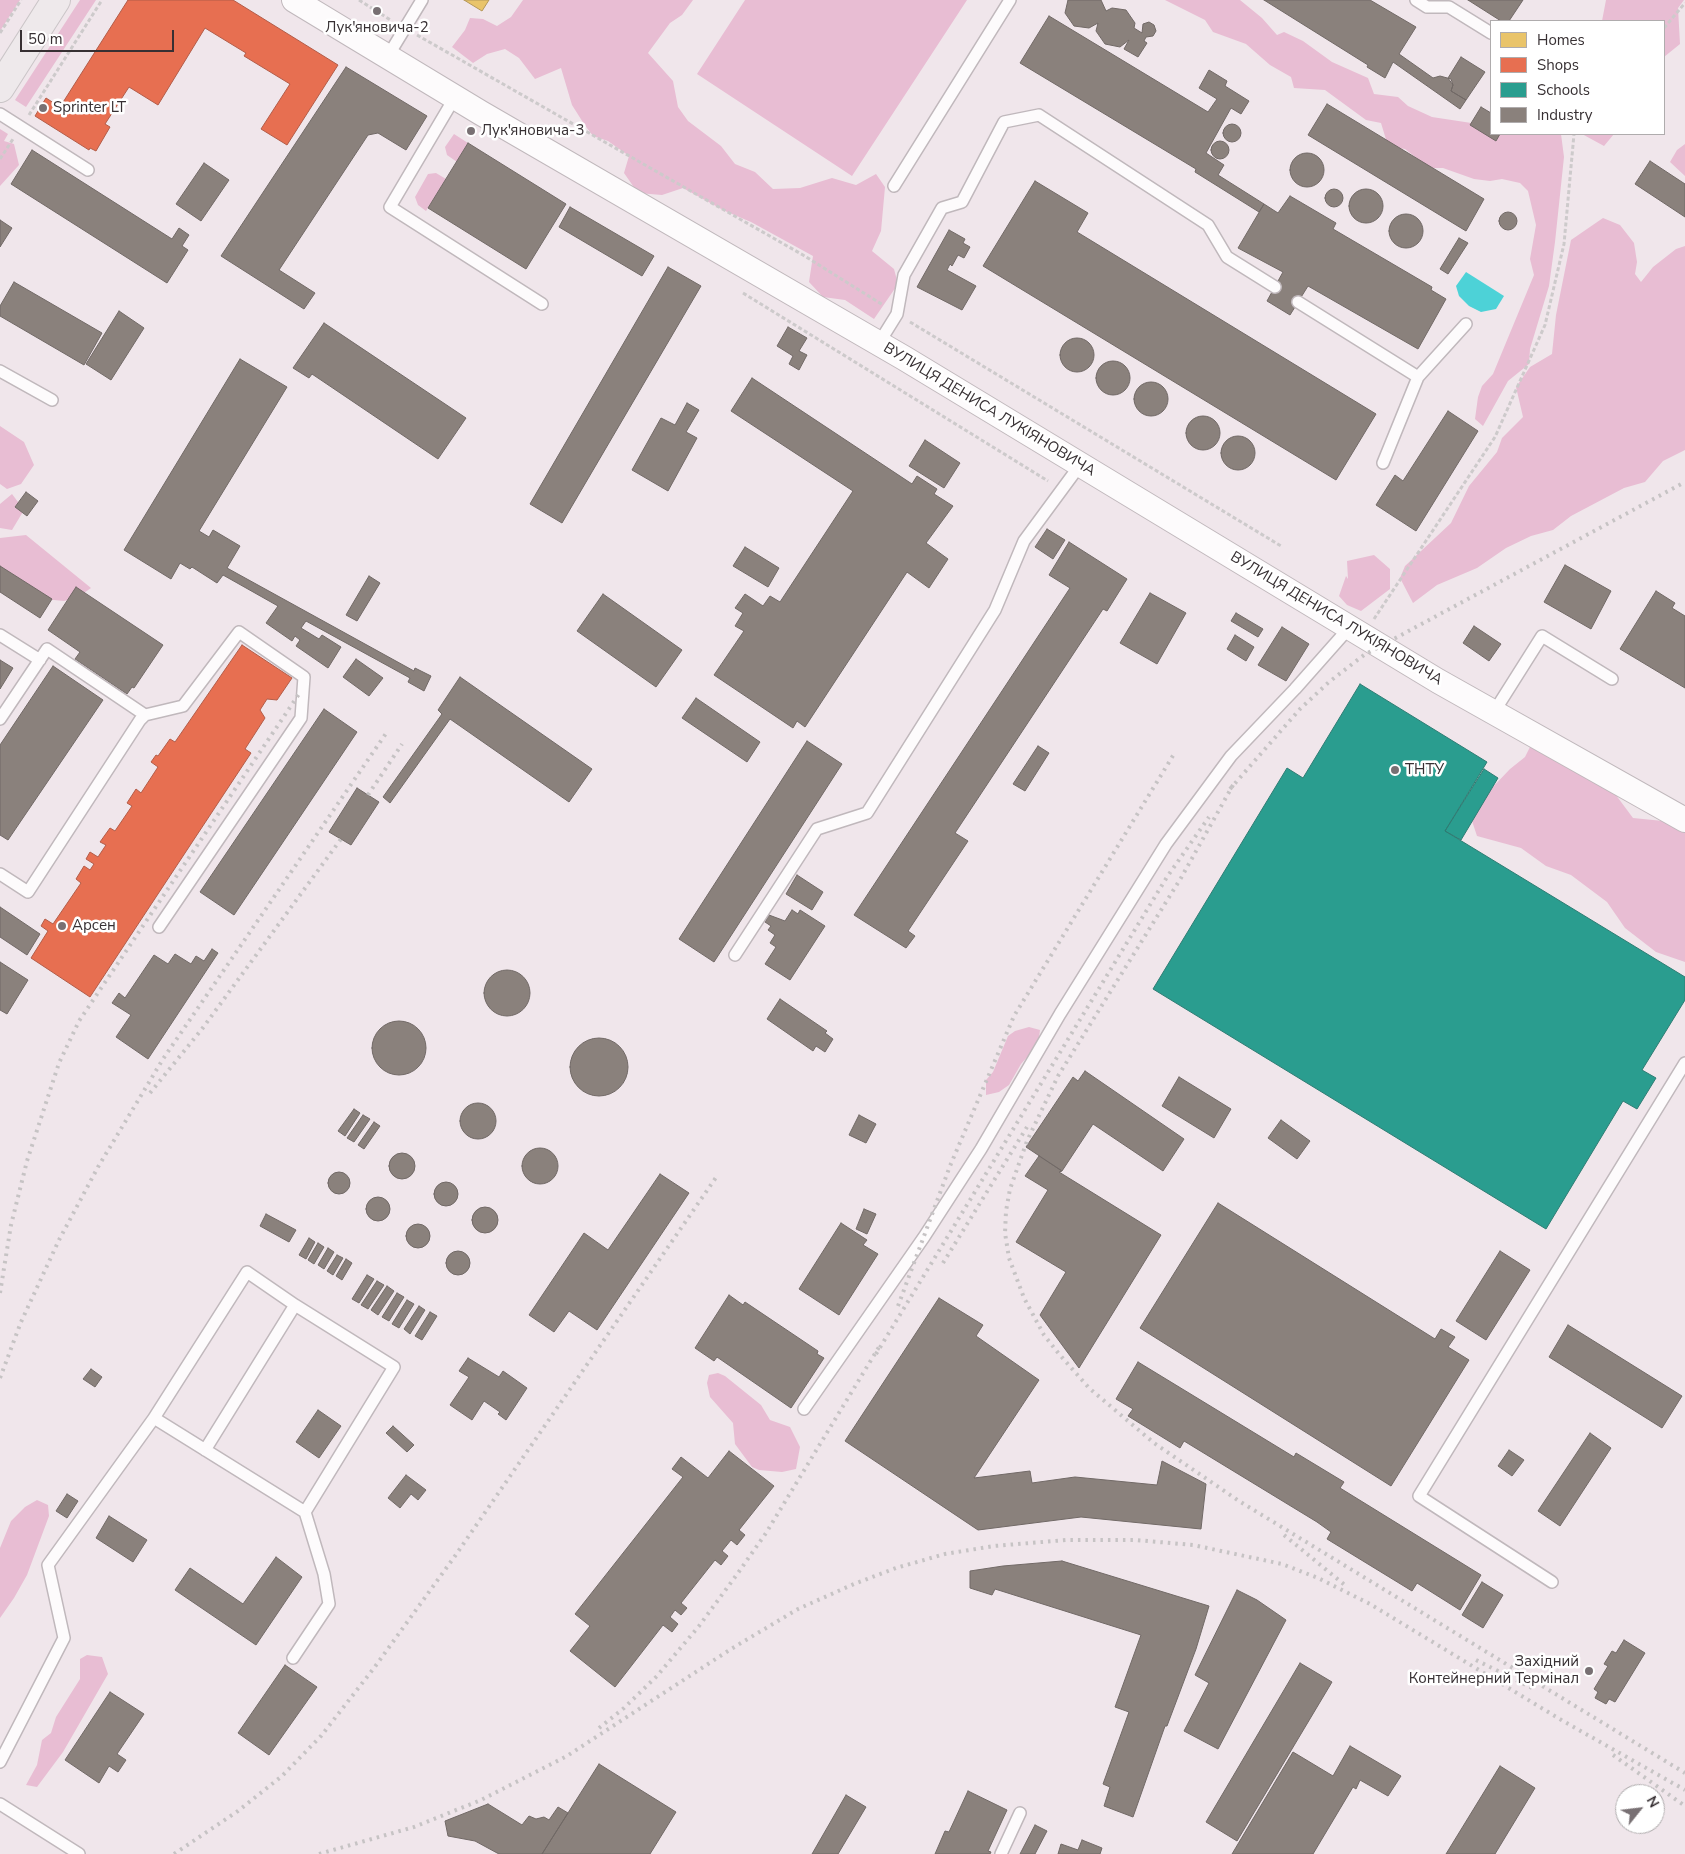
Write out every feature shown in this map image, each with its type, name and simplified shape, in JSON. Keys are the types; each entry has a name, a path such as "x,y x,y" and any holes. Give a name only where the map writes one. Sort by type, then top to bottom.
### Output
{"main road":[{"path":"0,88 56,0"}],"street":[{"name":"ВУЛИЦЯ ДЕНИСА ЛУКІЯНОВИЧА","path":"294,0 455,97 878,343 1356,632 1685,820"}],"lane":[{"path":"388,56 422,0"},
{"path":"894,186 1010,0"},
{"path":"1416,0 1426,7 1449,7 1490,32"},
{"path":"455,97 390,206 542,304"},
{"path":"0,114 88,170"},
{"path":"878,343 897,314 904,275 942,208 962,202 1004,122 1039,116 1208,225 1227,257 1274,287"},
{"path":"1298,302 1418,377"},
{"path":"1383,463 1418,377 1466,324"},
{"path":"0,371 52,400"},
{"path":"734,955 817,830 867,813 995,610 1024,540 1080,464"},
{"path":"0,874 28,892 145,715 184,706 239,632 304,677 301,718 159,927"},
{"path":"804,1409 918,1245 981,1149 1060,1014 1166,844 1231,756 1295,689 1356,632"},
{"path":"0,635 40,660"},
{"path":"1494,712 1542,636 1612,679"},
{"path":"0,719 47,649 145,715"},
{"path":"1552,1582 1419,1496 1685,1063"},
{"path":"0,1762 64,1638 48,1565 154,1418 247,1272 295,1305 394,1366 304,1512"},
{"path":"205,1450 295,1305"},
{"path":"154,1418 304,1512 324,1574 328,1604 293,1658"},
{"path":"0,1804 79,1854"},
{"path":"1001,1854 1020,1813"}],"path":[{"path":"0,33 21,0"},
{"path":"30,113 102,0"},
{"path":"359,0 795,250 897,314 1281,546"},
{"path":"1665,27 1685,3"},
{"path":"1356,632 1440,522 1495,437 1545,325 1564,244 1574,135"},
{"path":"742,292 1062,489"}],"shaded area":[{"path":"0,0 20,0 0,31"},
{"path":"80,0 96,0 26,107 15,100"},
{"path":"523,0 693,0 682,15 670,23 648,53 673,81 678,107 688,121 721,146 735,164 755,172 773,189 800,188 832,178 856,185 876,174 885,187 881,231 872,251 894,269 898,284 874,319 845,300 823,297 809,282 813,256 751,222 725,211 683,188 662,195 638,193 624,173 629,156 608,141 593,136 572,105 561,68 535,79 519,58 505,49 487,54 473,63 452,47 465,30 470,18 483,19 497,26 511,17"},
{"path":"745,0 967,0 852,176 697,74"},
{"path":"1165,0 1240,0 1262,18 1277,35 1284,32 1303,41 1332,62 1368,78 1374,94 1398,97 1408,106 1432,117 1490,126 1490,135 1561,135 1564,157 1549,286 1530,349 1529,364 1508,381 1483,426 1475,419 1478,397 1482,386 1493,374 1534,275 1530,259 1536,225 1528,191 1520,183 1502,179 1490,181 1474,179 1443,168 1429,168 1405,149 1388,146 1381,123 1366,120 1325,90 1294,88 1291,77 1270,65 1246,44 1213,32 1205,20"},
{"path":"1606,0 1684,0 1678,8 1680,44 1665,56 1665,20 1602,20"},
{"path":"0,129 8,134 4,141 14,144 19,165 0,186"},
{"path":"454,134 468,143 457,162 447,155 445,147"},
{"path":"1584,135 1613,135 1604,146"},
{"path":"1685,144 1685,176 1670,162 1677,150"},
{"path":"436,173 446,179 426,211 418,205 415,197 428,174"},
{"path":"1603,218 1620,225 1634,243 1637,262 1635,274 1641,282 1653,267 1676,249 1685,246 1685,450 1663,461 1645,482 1624,488 1571,516 1553,530 1531,536 1506,548 1477,568 1437,585 1413,603 1400,578 1405,566 1451,523 1469,486 1497,452 1502,438 1523,417 1516,387 1530,367 1552,354 1556,315 1571,240"},
{"path":"0,426 24,442 34,465 21,484 7,489 0,484"},
{"path":"12,494 24,510 12,530 0,528 0,504"},
{"path":"26,535 91,588 78,597 64,601 34,598 0,580 0,538"},
{"path":"1374,555 1390,569 1390,589 1361,611 1347,605 1339,596 1346,576 1348,579 1347,561"},
{"path":"1533,741 1601,775 1633,818 1673,822 1685,833 1685,962 1656,952 1625,928 1607,902 1571,875 1546,866 1521,848 1477,836 1469,812 1510,769 1525,757"},
{"path":"1029,1027 1040,1030 1038,1045 1021,1064 1009,1085 999,1092 986,1095 986,1080 993,1072 1008,1036 1015,1031"},
{"path":"718,1373 725,1376 761,1405 770,1420 790,1427 800,1447 796,1469 782,1472 759,1470 752,1467 735,1444 733,1423 710,1397 707,1383 709,1375"},
{"path":"37,1500 48,1505 49,1516 27,1575 0,1618 0,1548 11,1521 25,1507"},
{"path":"87,1655 102,1657 108,1674 63,1752 37,1787 26,1785 37,1765 42,1740 51,1733 56,1717 80,1679 80,1659"}],"water":[{"path":"1466,272 1504,296 1496,309 1481,312 1469,306 1459,296 1456,286"}],"building: Homes":[{"path":"464,0 489,0 482,11"}],"building: Shops":[{"path":"128,0 233,0 338,65 287,145 261,129 290,84 244,56 246,53 205,28 158,105 129,87 105,124 110,127 96,151 90,148 89,150 35,116 46,98 60,107"},
{"path":"242,645 292,678 277,700 267,699 260,710 265,718 245,749 251,753 90,997 31,958 48,931 41,926 45,919 53,924 81,883 76,879 84,866 90,870 94,864 86,859 90,852 98,857 106,845 100,842 110,828 115,831 132,806 127,803 136,789 141,793 158,767 151,762 156,755 158,756 170,739 175,742"}],"building: Schools":[{"path":"1360,684 1487,762 1445,831 1685,977 1685,1000 1642,1070 1656,1078 1637,1109 1623,1101 1546,1229 1153,989 1287,768 1303,778"},
{"path":"1484,769 1498,778 1461,840 1445,831"}],"building: Industry":[{"path":"1068,0 1101,0 1106,11 1112,8 1126,10 1135,23 1134,28 1142,33 1143,24 1149,22 1154,25 1156,31 1153,36 1146,37 1144,41 1147,43 1138,57 1124,49 1129,40 1120,47 1105,44 1096,31 1098,23 1089,28 1074,26 1065,13"},
{"path":"1264,0 1370,0 1416,27 1399,54 1433,78 1440,76 1451,79 1453,85 1451,91 1466,100 1460,109 1393,62 1385,78 1367,67 1368,65"},
{"path":"1468,0 1523,0 1510,20 1499,20"},
{"path":"1049,16 1208,112 1217,99 1199,88 1209,70 1227,81 1225,86 1249,101 1241,114 1231,108 1206,153 1224,165 1218,175 1264,204 1259,212 1195,172 1196,169 1020,63"},
{"path":"1461,57 1485,72 1466,100 1451,91 1453,85 1448,78"},
{"path":"346,67 427,116 406,150 378,133 368,135 279,270 315,293 304,309 221,256"},
{"path":"1327,104 1484,199 1466,231 1308,135"},
{"path":"1481,107 1490,112 1490,135 1499,135 1496,141 1470,125"},
{"path":"1232,124 1238,127 1241,133 1238,139 1232,142 1226,139 1223,133 1226,127"},
{"path":"1220,141 1226,144 1229,150 1226,156 1220,159 1214,156 1211,150 1214,144"},
{"path":"468,143 566,204 526,269 428,208"},
{"path":"32,150 172,239 179,228 189,235 182,246 188,250 167,283 11,184"},
{"path":"1307,153 1314,154 1319,158 1323,163 1323,177 1319,182 1314,186 1307,187 1300,186 1295,182 1291,177 1290,170 1291,163 1295,158 1300,154"},
{"path":"1650,161 1685,184 1685,217 1635,184"},
{"path":"204,163 229,180 201,221 176,204"},
{"path":"1035,181 1088,213 1077,232 1376,414 1336,480 983,266"},
{"path":"1334,189 1340,192 1343,198 1340,204 1334,207 1328,204 1325,198 1328,192"},
{"path":"1366,189 1373,190 1378,194 1382,199 1382,213 1378,218 1373,222 1366,223 1359,222 1354,218 1350,213 1349,206 1350,199 1354,194 1359,190"},
{"path":"1290,196 1336,223 1333,229 1432,287 1431,290 1446,299 1418,349 1308,286 1290,315 1267,301 1283,272 1238,248 1264,204 1278,213"},
{"path":"570,207 654,256 642,276 559,227"},
{"path":"1504,212 1512,212 1517,217 1515,228 1504,230 1499,225 1499,217"},
{"path":"1406,214 1413,215 1418,219 1422,224 1422,238 1418,243 1413,247 1406,248 1399,247 1394,243 1390,238 1389,231 1390,224 1394,219 1399,215"},
{"path":"0,220 12,228 0,247"},
{"path":"949,230 965,239 963,243 970,247 964,258 958,255 952,266 950,264 947,270 976,286 962,310 917,287"},
{"path":"1459,238 1468,243 1448,274 1440,269"},
{"path":"668,267 701,286 562,523 530,504"},
{"path":"14,282 102,333 84,365 0,316 0,306"},
{"path":"119,311 144,328 111,380 86,364"},
{"path":"324,323 466,418 438,459 312,374 309,378 293,368"},
{"path":"788,327 807,338 799,351 807,355 799,370 789,364 793,356 777,346"},
{"path":"1077,338 1084,339 1089,343 1093,348 1093,362 1089,367 1084,371 1077,372 1070,371 1065,367 1061,362 1060,355 1061,348 1065,343 1070,339"},
{"path":"240,359 287,387 199,531 209,537 213,530 240,546 227,568 414,671 415,668 431,676 424,691 408,682 410,678 306,621 301,628 319,639 322,635 341,647 328,668 296,646 300,640 295,636 292,641 266,623 278,606 223,575 217,583 192,567 190,569 180,563 171,579 124,550"},
{"path":"1113,361 1120,362 1125,366 1129,371 1129,385 1125,390 1120,394 1113,395 1106,394 1101,390 1097,385 1096,378 1097,371 1101,366 1106,362"},
{"path":"752,378 912,484 917,476 937,489 934,494 953,506 926,543 948,559 929,588 907,572 805,727 797,721 793,728 714,675 744,631 735,626 743,613 735,608 745,594 763,606 770,596 780,602 853,491 731,411"},
{"path":"1151,382 1158,383 1163,387 1167,392 1167,406 1163,411 1158,415 1151,416 1144,415 1139,411 1135,406 1134,399 1135,392 1139,387 1144,383"},
{"path":"687,403 699,410 686,432 697,438 668,491 632,470 661,418 675,425"},
{"path":"1448,411 1478,431 1416,531 1376,505 1395,475 1403,481"},
{"path":"1203,416 1210,417 1215,421 1219,426 1219,440 1215,445 1210,449 1203,450 1196,449 1191,445 1187,440 1186,433 1187,426 1191,421 1196,417"},
{"path":"1238,436 1245,437 1250,441 1254,446 1254,460 1250,465 1245,469 1238,470 1231,469 1226,465 1222,460 1221,453 1222,446 1226,441 1231,437"},
{"path":"925,440 960,463 944,488 909,466"},
{"path":"26,492 38,501 27,516 15,507"},
{"path":"1047,529 1065,540 1053,559 1035,547"},
{"path":"1069,542 1127,579 1107,611 1103,609 955,833 968,841 908,931 915,936 906,948 854,915 1070,588 1049,575"},
{"path":"745,547 779,568 768,587 733,566"},
{"path":"1565,565 1611,591 1591,629 1544,602"},
{"path":"0,566 52,599 40,618 0,592"},
{"path":"369,576 380,583 357,621 346,615"},
{"path":"76,587 163,645 134,688 132,687 127,694 75,659 80,652 48,630"},
{"path":"1656,591 1675,603 1672,608 1685,616 1685,688 1620,649"},
{"path":"1150,593 1186,613 1157,664 1120,643"},
{"path":"603,594 682,650 656,687 577,631"},
{"path":"1236,613 1263,629 1258,637 1231,621"},
{"path":"1474,626 1501,644 1489,661 1463,643"},
{"path":"1282,627 1309,644 1286,681 1258,665"},
{"path":"1235,635 1254,647 1246,661 1227,649"},
{"path":"356,659 383,678 369,696 343,677"},
{"path":"0,660 13,668 0,689"},
{"path":"53,666 103,700 8,840 0,835 0,745"},
{"path":"460,677 592,769 569,802 450,719 390,803 383,797 442,714 438,710"},
{"path":"696,698 760,742 747,762 682,718"},
{"path":"324,709 357,732 234,915 200,892"},
{"path":"807,741 842,764 714,962 679,939"},
{"path":"1038,746 1049,753 1025,791 1013,784"},
{"path":"357,788 379,802 351,845 329,832"},
{"path":"797,875 823,892 812,910 786,894"},
{"path":"0,907 40,934 27,955 0,937"},
{"path":"792,910 798,914 800,910 825,926 790,980 765,964 776,947 770,943 775,935 768,930 771,926 765,922 769,915 785,921"},
{"path":"212,949 218,953 148,1059 116,1037 131,1015 112,1003 119,993 125,998 154,955 168,964 175,954 191,964 196,956 204,961"},
{"path":"0,962 28,980 7,1014 0,1010"},
{"path":"507,970 520,974 526,980 530,993 526,1006 520,1012 507,1016 494,1012 488,1006 484,993 488,980 494,974"},
{"path":"780,999 827,1031 825,1033 833,1039 825,1052 816,1046 813,1051 767,1019"},
{"path":"394,1021 404,1021 414,1025 422,1033 426,1048 422,1063 414,1071 404,1075 394,1075 384,1071 376,1063 372,1053 372,1043 376,1033 384,1025"},
{"path":"599,1038 615,1043 623,1051 628,1067 623,1083 615,1091 599,1096 583,1091 575,1083 570,1067 575,1051 583,1043"},
{"path":"1085,1071 1184,1139 1163,1171 1093,1124 1062,1171 1026,1147 1073,1077 1078,1081"},
{"path":"1179,1077 1231,1109 1214,1138 1162,1106"},
{"path":"478,1103 485,1104 491,1108 495,1114 495,1128 491,1134 485,1138 478,1139 471,1138 465,1134 461,1128 460,1121 461,1114 465,1108 471,1104"},
{"path":"354,1109 360,1113 345,1136 338,1131"},
{"path":"363,1115 370,1119 354,1142 347,1138"},
{"path":"859,1115 876,1124 866,1143 849,1135"},
{"path":"1281,1120 1310,1141 1297,1159 1268,1138"},
{"path":"374,1122 380,1126 364,1149 358,1145"},
{"path":"540,1148 547,1149 553,1153 557,1159 557,1173 553,1179 547,1183 540,1184 533,1183 527,1179 523,1173 522,1166 523,1159 527,1153 533,1149"},
{"path":"402,1153 411,1157 415,1166 411,1175 402,1179 393,1175 389,1166 393,1157"},
{"path":"1039,1156 1062,1171 1059,1172 1161,1235 1079,1368 1040,1315 1066,1272 1016,1242 1048,1190 1025,1176"},
{"path":"339,1172 349,1179 350,1183 343,1193 339,1194 329,1187 328,1183 335,1173"},
{"path":"660,1174 689,1193 597,1330 569,1311 554,1332 529,1315 584,1233 608,1250"},
{"path":"446,1182 455,1185 458,1194 455,1203 446,1206 437,1203 434,1194 437,1185"},
{"path":"378,1197 387,1200 390,1209 387,1218 378,1221 369,1218 366,1209 369,1200"},
{"path":"1218,1203 1435,1339 1441,1329 1455,1337 1448,1347 1469,1360 1391,1486 1140,1328"},
{"path":"485,1207 494,1211 498,1220 494,1229 485,1233 476,1229 472,1220 476,1211"},
{"path":"864,1209 876,1214 867,1234 856,1229"},
{"path":"266,1214 296,1230 289,1242 260,1226"},
{"path":"841,1223 867,1240 863,1245 878,1254 839,1315 799,1289"},
{"path":"418,1224 427,1227 430,1236 427,1245 418,1248 409,1245 406,1236 409,1227"},
{"path":"309,1238 315,1242 306,1259 299,1255"},
{"path":"318,1243 324,1247 314,1264 308,1260"},
{"path":"328,1248 334,1252 324,1269 318,1265"},
{"path":"458,1251 463,1252 469,1258 469,1268 463,1274 458,1275 453,1274 447,1268 446,1263 447,1258 453,1252"},
{"path":"1500,1251 1530,1270 1486,1340 1456,1321"},
{"path":"337,1255 343,1258 333,1275 327,1271"},
{"path":"346,1259 352,1263 342,1280 336,1276"},
{"path":"367,1275 374,1279 359,1303 352,1299"},
{"path":"377,1281 384,1285 368,1309 361,1305"},
{"path":"387,1286 394,1291 378,1315 371,1310"},
{"path":"397,1293 404,1297 389,1321 382,1317"},
{"path":"729,1295 743,1305 745,1302 818,1351 817,1354 824,1358 791,1408 717,1357 714,1361 695,1348"},
{"path":"939,1298 983,1325 976,1336 1039,1380 974,1478 1030,1471 1032,1483 1075,1477 1157,1485 1162,1461 1206,1484 1201,1529 1081,1517 978,1530 845,1441"},
{"path":"407,1300 414,1304 399,1328 392,1324"},
{"path":"419,1306 425,1310 410,1334 404,1329"},
{"path":"430,1312 437,1316 422,1340 415,1336"},
{"path":"1568,1325 1682,1396 1662,1428 1549,1357"},
{"path":"468,1358 499,1377 503,1371 527,1388 506,1420 498,1414 500,1412 484,1401 472,1420 450,1405 469,1377 459,1371"},
{"path":"1138,1362 1294,1457 1296,1453 1344,1482 1340,1488 1481,1575 1460,1610 1417,1583 1412,1591 1327,1539 1331,1532 1317,1522 1184,1441 1180,1448 1128,1416 1133,1409 1116,1399"},
{"path":"91,1369 102,1377 95,1387 83,1379"},
{"path":"318,1410 341,1426 319,1458 296,1442"},
{"path":"393,1426 414,1445 407,1452 386,1433"},
{"path":"1590,1433 1611,1448 1560,1526 1538,1511"},
{"path":"1509,1450 1524,1460 1512,1476 1498,1466"},
{"path":"729,1451 774,1486 739,1530 745,1535 737,1545 731,1540 722,1551 728,1556 721,1565 715,1560 681,1603 687,1608 681,1615 675,1610 670,1617 678,1624 672,1632 663,1625 615,1687 570,1651 590,1626 575,1614 683,1477 672,1469 681,1457 708,1478"},
{"path":"406,1475 426,1490 418,1500 411,1494 400,1508 388,1498"},
{"path":"67,1494 78,1501 67,1518 56,1511"},
{"path":"109,1516 147,1540 133,1562 96,1538"},
{"path":"276,1557 302,1577 256,1645 175,1590 190,1568 243,1604"},
{"path":"1062,1561 1209,1606 1196,1649 1167,1726 1165,1726 1133,1817 1104,1806 1110,1787 1103,1784 1129,1712 1115,1707 1141,1635 995,1589 992,1595 970,1588 970,1571"},
{"path":"1482,1582 1503,1595 1483,1628 1462,1615"},
{"path":"1237,1590 1257,1600 1286,1620 1218,1749 1184,1731 1209,1683 1195,1675"},
{"path":"1624,1640 1645,1653 1615,1702 1609,1699 1606,1704 1595,1698 1598,1692 1594,1689 1608,1666 1604,1664 1612,1651 1616,1653"},
{"path":"1300,1663 1332,1682 1237,1841 1206,1822"},
{"path":"285,1665 317,1687 269,1755 238,1733"},
{"path":"110,1692 144,1714 117,1754 126,1760 118,1772 109,1766 99,1783 65,1760"},
{"path":"1350,1746 1401,1776 1388,1796 1360,1780 1356,1789 1353,1787 1313,1854 1232,1854 1293,1752 1333,1776"},
{"path":"599,1764 676,1812 650,1854 542,1854"},
{"path":"1500,1766 1535,1788 1495,1854 1446,1854"},
{"path":"968,1791 1007,1810 988,1851 991,1852 990,1854 935,1854 945,1831 949,1832"},
{"path":"846,1795 866,1807 838,1854 812,1854"},
{"path":"488,1804 522,1825 529,1816 536,1819 544,1817 549,1820 558,1807 568,1813 542,1854 499,1854 475,1841 448,1836 445,1821"},
{"path":"1035,1825 1047,1831 1035,1854 1020,1854"},
{"path":"1082,1840 1102,1848 1100,1854 1058,1854 1061,1844 1078,1850"}],"railway":[{"path":"1230,789 1300,709 1329,682 1364,655 1685,482"},
{"path":"0,1293 11,1225 27,1161 59,1063 79,1021 299,694"},
{"path":"0,1378 21,1322 59,1240 98,1167 163,1059 387,732"},
{"path":"368,795 402,744"},
{"path":"898,1306 950,1166 1014,1016 1174,754"},
{"path":"1233,785 1181,878 1058,1076 1027,1141 1010,1189 1005,1233 1009,1258 1024,1298 1044,1335 1089,1388 1154,1443 1239,1501 1685,1773"},
{"path":"876,1354 1167,877 1209,817"},
{"path":"150,1093 202,1029 341,839"},
{"path":"943,1263 1027,1127"},
{"path":"174,1854 238,1811 282,1776 321,1736 374,1668 455,1556 717,1176"},
{"path":"599,1728 624,1708 657,1676 699,1626 738,1573 766,1533 879,1347"},
{"path":"1284,1535 1346,1586"},
{"path":"319,1854 414,1827 481,1800 567,1756 731,1649 798,1609 854,1584 896,1568 945,1554 994,1546 1066,1540 1136,1540 1193,1545 1282,1564 1318,1578 1370,1604 1563,1721 1685,1790"},
{"path":"1476,1660 1536,1690"},
{"path":"1613,1755 1685,1806"}],"place":[{"name":"Лук'яновича-2","path":"377,11"},
{"name":"Sprinter LT","path":"43,108"},
{"name":"Лук'яновича-3","path":"471,131"},
{"name":"ТНТУ","path":"1395,770"},
{"name":"Арсен","path":"62,926"},
{"name":"Західний Контейнерний Термінал","path":"1589,1671"}]}
